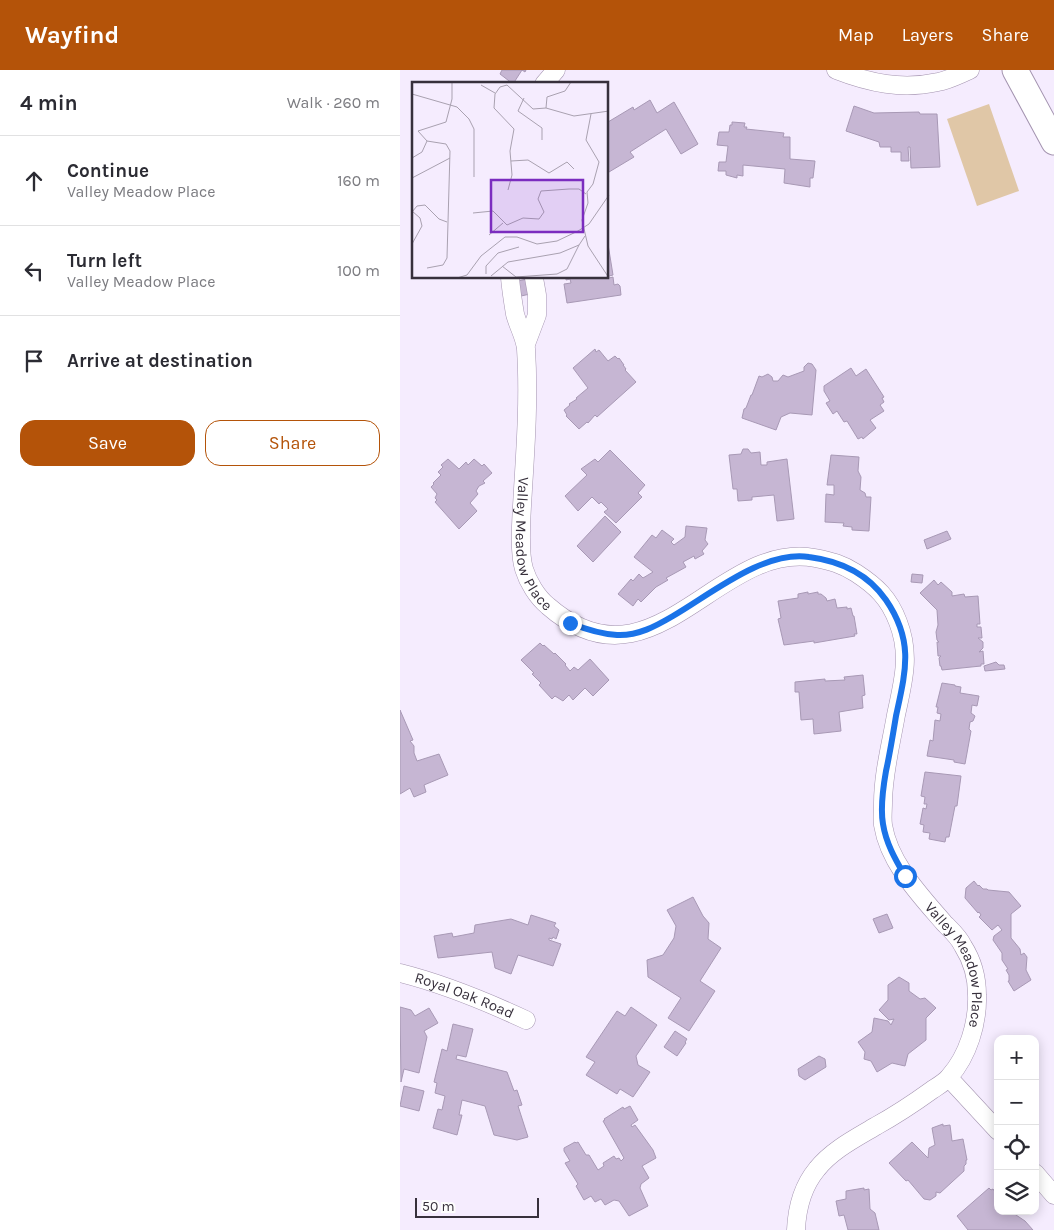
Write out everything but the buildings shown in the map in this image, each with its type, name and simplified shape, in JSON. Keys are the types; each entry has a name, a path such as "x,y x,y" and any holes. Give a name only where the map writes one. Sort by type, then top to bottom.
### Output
{"main road":[{"path":"1015,70 1054,142"}],"street":[{"path":"546,82 556,70"},
{"path":"836,70 882,85 909,86 939,82 970,70"},
{"name":"Valley Meadow Place","path":"510,279 516,314 526,344 526,426 521,530 523,568 534,589 545,604 570,623 592,632 618,635 638,632 658,624 750,570 776,559 807,556 844,564 874,585 894,612 900,626 906,651 905,676 883,789 883,824 892,853 905,876 962,943 973,967 977,995 974,1022 966,1050 948,1078 912,1104 848,1142 818,1167 806,1186 798,1204 796,1230"},
{"name":"Valley Meadow Place","path":"526,344 537,315 534,279"},
{"path":"514,305 537,304"},
{"name":"Royal Oak Road","path":"400,973 424,979 465,994 526,1020"},
{"path":"948,1078 994,1127"},
{"path":"1039,1178 1054,1195"}],"shaded area":[{"path":"989,104 1019,191 977,206 947,119"}],"route":[{"path":"570,623 592,632 618,635 638,632 658,624 750,570 776,559 792,556 807,556 844,564 874,585 894,612 900,626 906,651 905,676 883,789 883,824 892,853 905,876"}]}
